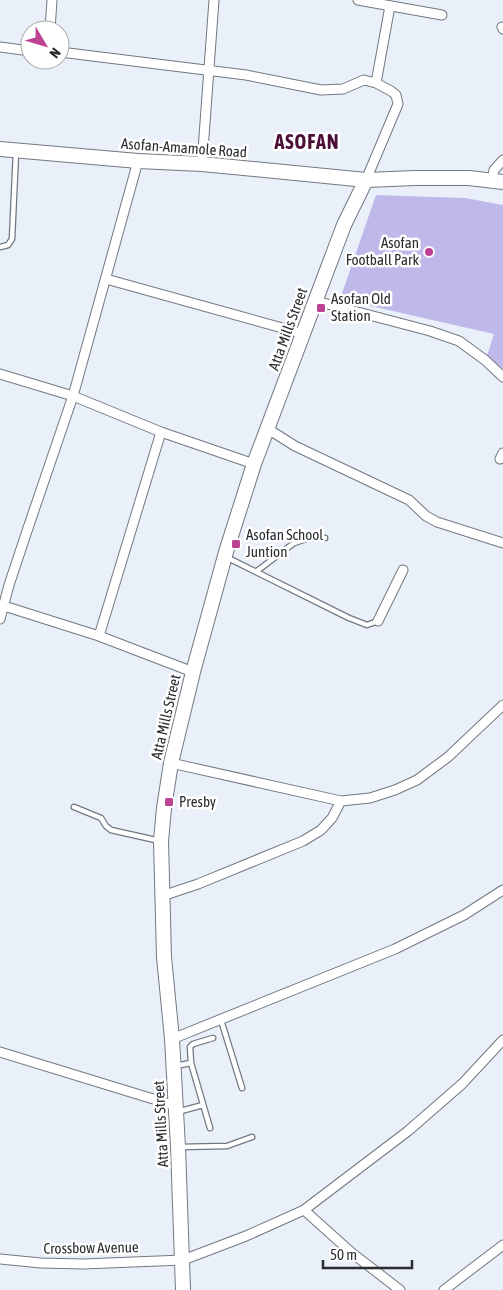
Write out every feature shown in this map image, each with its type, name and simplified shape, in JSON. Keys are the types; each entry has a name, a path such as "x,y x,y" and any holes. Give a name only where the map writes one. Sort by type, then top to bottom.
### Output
{"main road":[{"name":"Asofan-Amamole Road","path":"0,149 138,161 202,164 366,180 469,178 497,181"},
{"name":"Atta Mills Street","path":"183,1290 174,1066 164,958 161,842 164,808 172,763 193,672 225,556 254,464 344,225 366,180"}],"street":[{"path":"51,20 52,0"},
{"path":"202,164 214,0"},
{"path":"358,0 442,15"},
{"path":"376,83 390,6"},
{"path":"0,48 20,50"},
{"path":"70,53 246,75 322,90 343,89 364,80 376,83 391,90 396,95 398,104 366,180"},
{"path":"497,181 494,170 503,160"},
{"path":"0,618 9,585 73,396 138,161"},
{"path":"106,279 304,334"},
{"path":"316,301 430,330 459,341 485,360 503,377"},
{"path":"0,374 73,396 161,432 254,464"},
{"path":"268,429 295,446 409,500 426,516 437,522 503,543"},
{"path":"99,636 161,432"},
{"path":"378,621 404,570"},
{"path":"0,579 9,585"},
{"path":"4,606 99,636 193,672"},
{"path":"172,763 341,801 370,798 396,790 417,780 448,757 503,705"},
{"path":"162,896 198,884 303,841 321,830 332,818 341,801"},
{"path":"172,1039 395,949 464,915 503,890"},
{"name":"Crossbow Avenue","path":"0,1259 41,1263 83,1264 183,1260 246,1236 304,1210 408,1131 462,1084 503,1040"},
{"path":"0,1052 176,1109"},
{"path":"304,1210 352,1253 400,1290"},
{"path":"444,1290 503,1245"}],"lane":[{"path":"0,247 8,245 12,239 16,151"},
{"path":"257,571 294,543 309,538 325,538"},
{"path":"225,556 349,618 367,625 378,621"},
{"path":"74,807 101,818 111,830 161,842"},
{"path":"221,1020 242,1088"},
{"path":"210,1128 191,1063 190,1047 193,1044 213,1038"},
{"path":"174,1066 191,1063"},
{"path":"176,1109 203,1105"},
{"path":"178,1147 227,1146 252,1137"}],"shaded area":[{"name":"Asofan Football Park","path":"376,195 465,198 503,205 503,369 487,356 494,334 340,299"}],"place":[{"name":"Asofan Football Park","path":"429,252"},
{"name":"Asofan Old Station","path":"321,308"},
{"name":"Asofan School Juntion","path":"236,544"},
{"name":"Presby","path":"169,802"}],"district":[{"name":"ASOFAN","path":"307,142"}]}
